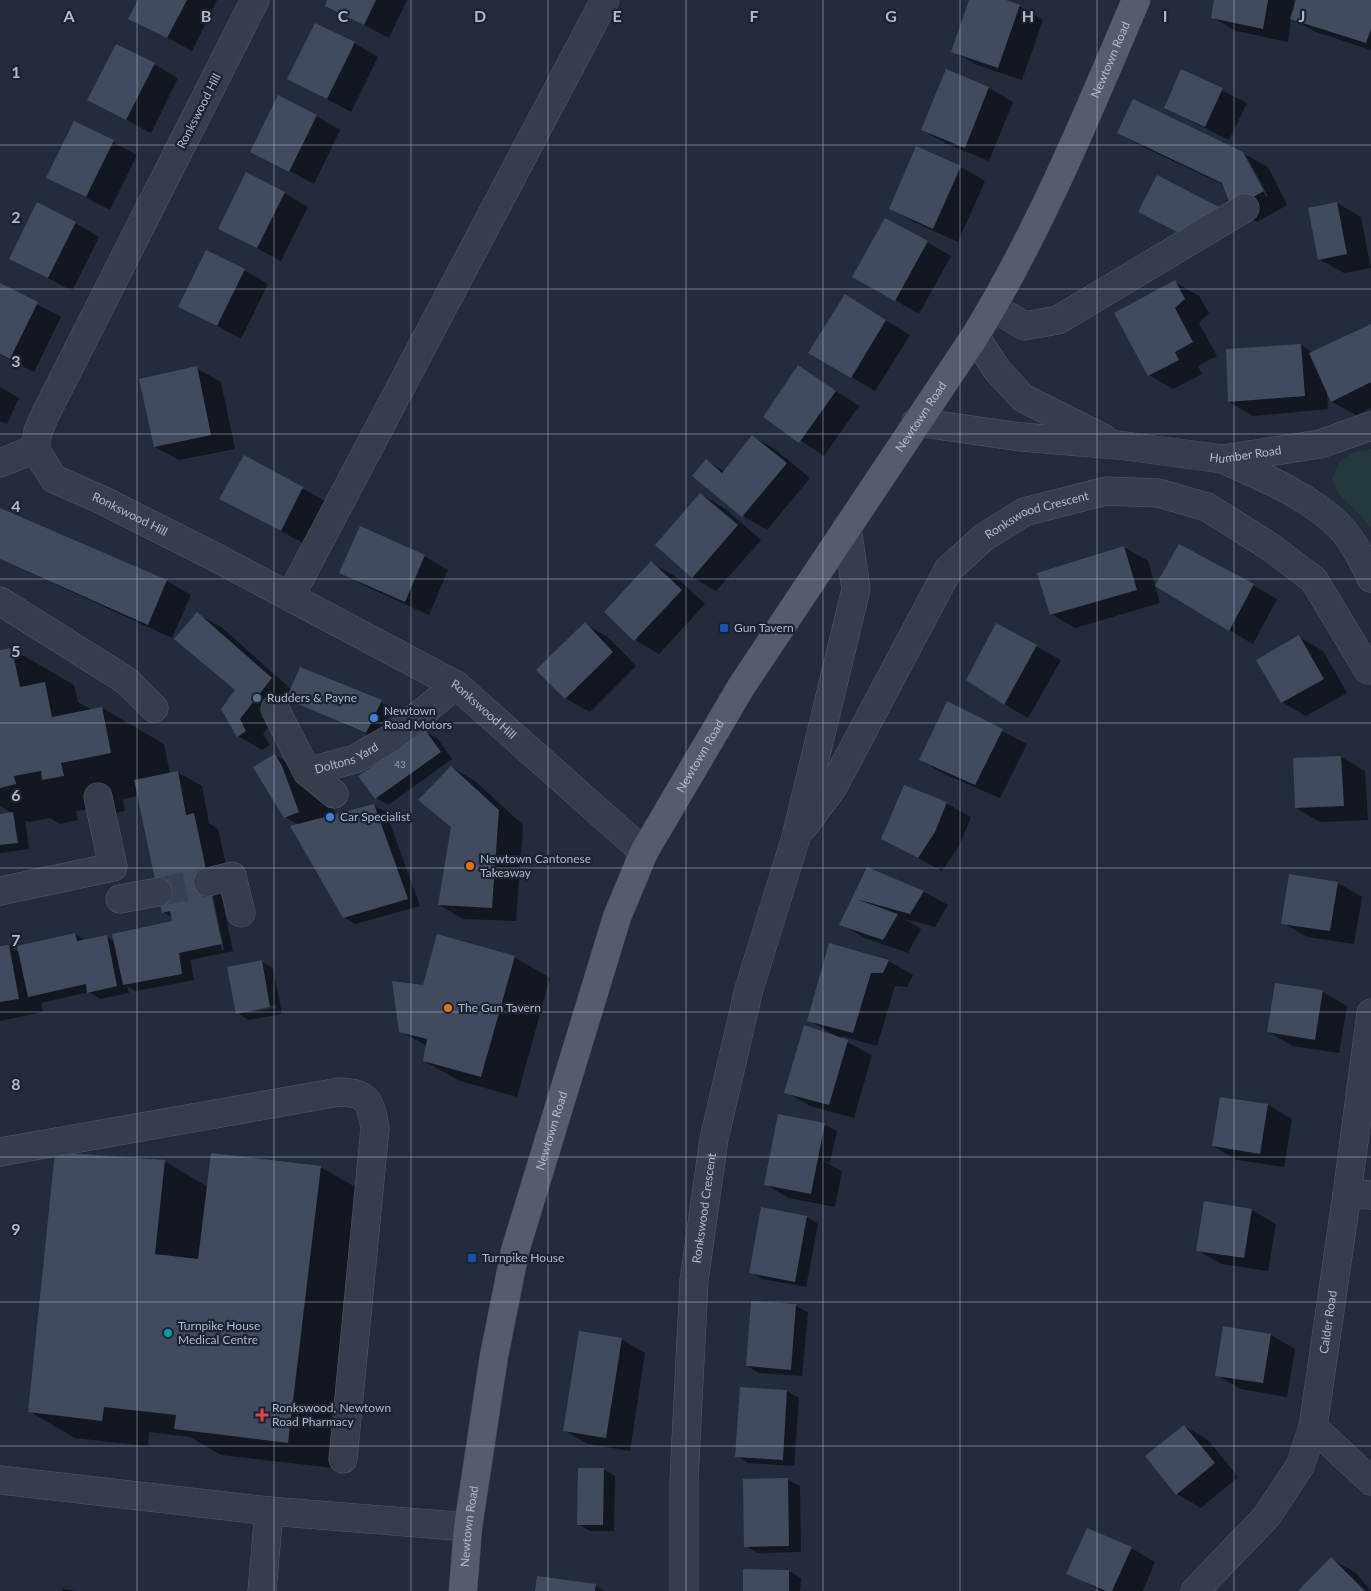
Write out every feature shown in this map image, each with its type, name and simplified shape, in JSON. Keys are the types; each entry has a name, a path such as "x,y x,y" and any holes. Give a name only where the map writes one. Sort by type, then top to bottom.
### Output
{"main road":[{"name":"Newtown Road","path":"463,1591 468,1527 494,1356 515,1251 617,916 644,852 741,687 975,336 1010,278 1067,164 1136,0"}],"street":[{"name":"Ronkswood Hill","path":"255,0 45,415 38,431 35,449 54,479 119,508 456,685 644,852"},
{"path":"290,597 605,0"},
{"path":"993,307 1024,326 1058,320 1245,208"},
{"name":"Humber Road","path":"975,336 998,370 1023,398 1118,445"},
{"name":"Humber Road","path":"916,422 1021,437 1118,445 1223,459 1320,444 1371,426"},
{"path":"0,463 35,449"},
{"path":"1223,459 1272,481 1310,504 1340,526 1362,559 1371,578"},
{"name":"Ronkswood Crescent","path":"796,837 833,787 948,570 983,538 1024,512 1106,491 1158,493 1207,507 1272,548 1314,580 1368,670 1371,669"},
{"name":"Ronkswood Crescent","path":"684,1591 684,1480 694,1281 714,1139 749,989 796,837 856,589 847,526"},
{"path":"0,601 127,681 154,708"},
{"name":"Doltons Yard","path":"307,772 355,759 391,738 456,685"},
{"name":"Doltons Yard","path":"275,709 307,772 334,794"},
{"path":"98,797 121,901 158,892"},
{"path":"0,890 114,868"},
{"path":"208,882 232,876 241,913"},
{"name":"Calder Road","path":"1195,1591 1267,1516 1300,1466 1313,1427 1359,1195 1371,1013"},
{"path":"0,1152 340,1092 357,1093 366,1100 372,1111 375,1128 343,1459"},
{"path":"1313,1427 1371,1481"},
{"path":"0,1480 269,1511 468,1527"},
{"path":"262,1591 269,1511"}],"green space":[{"path":"1371,449 1371,527 1339,494 1332,479 1339,461 1354,452"}],"building":[{"path":"138,0 187,0 167,38 128,19"},
{"path":"327,0 376,0 364,25 325,6"},
{"path":"969,0 1006,0 1020,5 998,68 951,52"},
{"path":"1214,0 1268,0 1263,29 1211,18"},
{"path":"1296,0 1371,0 1371,29 1366,43 1290,19"},
{"path":"315,23 355,42 327,99 287,79"},
{"path":"116,44 155,63 126,120 87,100"},
{"path":"946,69 989,87 965,148 921,130"},
{"path":"1181,69 1223,88 1205,127 1164,108"},
{"path":"278,95 317,115 289,172 250,152"},
{"path":"1133,99 1243,152 1264,191 1232,209 1222,183 1117,133"},
{"path":"74,121 114,140 86,197 46,178"},
{"path":"916,146 961,166 933,229 889,209"},
{"path":"246,172 285,192 257,248 218,229"},
{"path":"1157,175 1221,208 1181,234 1138,212"},
{"path":"37,202 76,222 48,278 9,259"},
{"path":"1337,202 1347,254 1318,260 1308,208"},
{"path":"885,218 928,241 895,301 852,277"},
{"path":"206,250 245,269 217,326 178,307"},
{"path":"1175,280 1185,299 1175,308 1193,342 1175,352 1179,360 1148,376 1114,313"},
{"path":"0,283 38,302 10,359 0,354"},
{"path":"845,294 886,320 851,378 808,353"},
{"path":"1371,324 1371,382 1331,402 1309,353"},
{"path":"1301,344 1305,396 1228,402 1226,349"},
{"path":"798,365 836,391 799,443 763,417"},
{"path":"197,366 211,435 154,447 139,379"},
{"path":"752,435 787,463 742,517 692,476 706,459 722,473"},
{"path":"244,455 303,487 281,531 219,499"},
{"path":"700,493 738,525 692,578 655,545"},
{"path":"0,508 167,580 148,625 0,559"},
{"path":"360,526 425,555 405,602 339,573"},
{"path":"1179,544 1254,584 1229,631 1155,586"},
{"path":"1124,546 1137,590 1050,615 1037,573"},
{"path":"651,561 682,590 634,641 604,612"},
{"path":"197,612 272,678 240,719 246,731 237,737 221,709 235,690 174,639"},
{"path":"585,622 613,652 565,699 536,670"},
{"path":"996,623 1037,645 1004,705 966,680"},
{"path":"1299,635 1324,679 1281,703 1256,660"},
{"path":"12,648 20,687 45,682 52,717 102,707 111,753 61,763 64,776 42,780 41,771 14,776 16,784 0,788 0,650"},
{"path":"300,667 382,700 366,733 286,699"},
{"path":"947,701 1003,729 975,785 919,760"},
{"path":"425,730 441,752 375,799 358,776"},
{"path":"275,754 282,766 299,812 284,818 253,767"},
{"path":"1341,756 1344,806 1295,808 1293,758"},
{"name":"Newtown Cantonese Takeaway","path":"451,766 499,810 492,908 438,905 451,827 418,800"},
{"path":"178,771 186,815 194,813 222,944 179,953 182,974 123,985 112,934 172,921 170,911 162,913 134,780"},
{"path":"904,785 947,802 935,832 918,858 881,839"},
{"path":"374,804 408,899 343,918 290,826"},
{"path":"13,812 18,843 0,845 0,814"},
{"path":"867,867 924,891 910,914 856,899 898,914 883,940 839,925"},
{"path":"1289,874 1338,882 1330,931 1281,924"},
{"path":"75,933 77,941 107,935 117,986 87,993 86,984 28,997 17,946"},
{"name":"The Gun Tavern","path":"437,934 515,956 481,1077 423,1061 427,1039 399,1032 392,981 423,985"},
{"path":"829,943 889,960 883,973 871,973 853,1033 807,1021"},
{"path":"9,945 19,999 0,1002 0,946"},
{"path":"262,960 270,1007 236,1014 227,967"},
{"path":"1275,983 1323,990 1315,1040 1267,1032"},
{"path":"804,1025 848,1040 829,1105 784,1093"},
{"path":"1220,1097 1268,1104 1260,1154 1212,1146"},
{"path":"778,1114 825,1123 811,1194 764,1185"},
{"name":"Turnpike House Medical Centre","path":"55,1152 165,1160 155,1254 198,1259 211,1153 321,1166 288,1443 174,1429 176,1415 104,1407 102,1421 28,1412"},
{"path":"1204,1201 1252,1209 1244,1258 1196,1251"},
{"path":"761,1207 807,1216 795,1282 749,1273"},
{"path":"751,1301 796,1304 791,1370 746,1366"},
{"path":"1223,1326 1271,1334 1263,1383 1215,1376"},
{"path":"579,1331 622,1338 606,1438 563,1431"},
{"path":"740,1387 787,1390 783,1460 735,1457"},
{"path":"1184,1425 1215,1463 1176,1495 1145,1456"},
{"path":"578,1468 604,1468 603,1525 577,1525"},
{"path":"788,1478 789,1546 744,1547 743,1479"},
{"path":"1087,1528 1132,1547 1112,1591 1106,1591 1066,1574"},
{"path":"1331,1557 1365,1591 1298,1591"},
{"path":"743,1569 789,1570 789,1591 743,1591"},
{"path":"537,1576 596,1584 595,1591 535,1591"}],"tunnel":[{"path":"158,892 208,882"}],"place":[{"name":"Gun Tavern","path":"724,628"},
{"name":"Rudders & Payne","path":"257,698"},
{"name":"Newtown Road Motors","path":"374,718"},
{"name":"Car Specialist","path":"330,817"},
{"name":"Newtown Cantonese Takeaway","path":"470,866"},
{"name":"The Gun Tavern","path":"448,1008"},
{"name":"Turnpike House","path":"472,1258"},
{"name":"Turnpike House Medical Centre","path":"168,1333"},
{"name":"Ronkswood, Newtown Road Pharmacy","path":"262,1415"}]}
